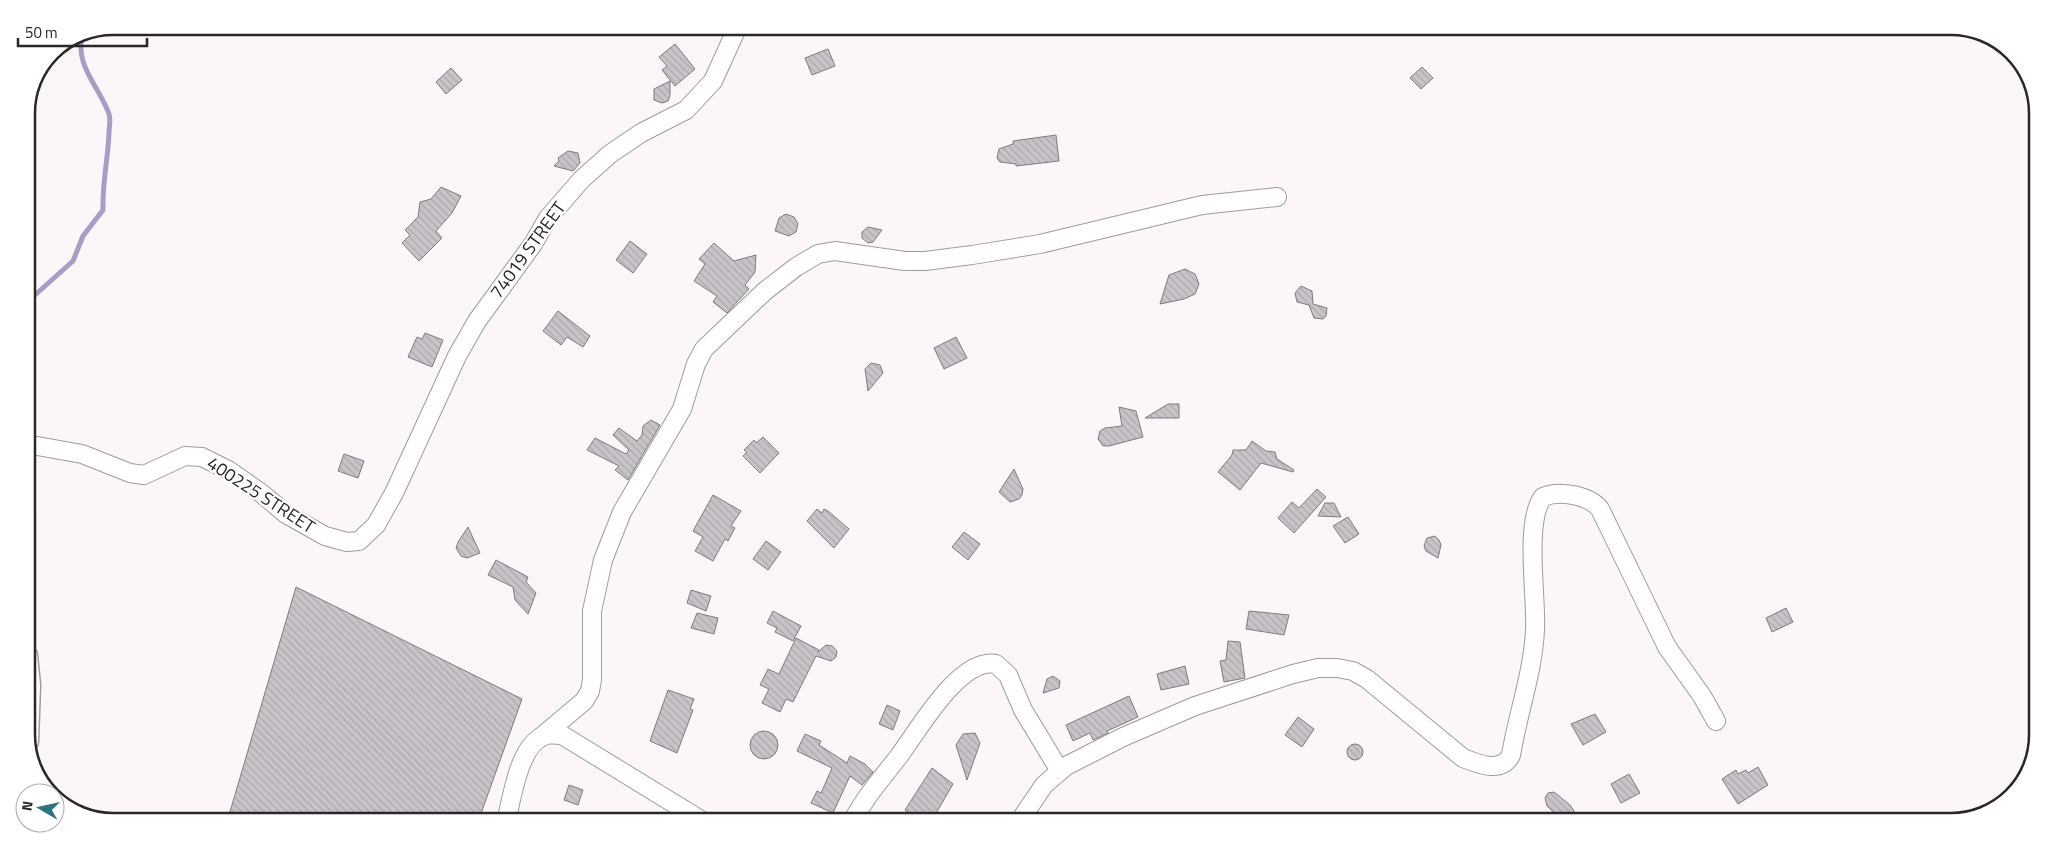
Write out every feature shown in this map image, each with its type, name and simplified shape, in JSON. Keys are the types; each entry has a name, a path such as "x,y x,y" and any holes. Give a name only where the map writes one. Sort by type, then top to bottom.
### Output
{"street":[{"name":"74019 STREET","path":"376,525 394,493 457,356 477,321 534,244 548,218 582,179 610,154 641,133 686,110 713,81 734,35"},
{"path":"508,813 524,757 532,744 584,701 590,691 592,680 592,611 603,560 622,512 682,409 696,364 704,349 765,291 796,267 818,254 835,251 905,261 925,261 1040,244 1202,205 1277,197"},
{"name":"400225 STREET","path":"35,446 82,454 130,473 144,475 185,456 202,457 228,470 261,493 286,514 336,541 353,542 364,538 376,525"},
{"path":"1025,813 1044,785 1060,771 1122,737 1195,706 1293,674 1318,668 1337,668 1353,672 1367,679 1463,758 1482,765 1498,766 1507,762 1511,755 1533,652 1536,628 1533,558 1537,506 1543,497 1552,494 1587,498 1600,509 1667,647 1702,696 1716,721"},
{"path":"857,813 870,791 900,755 938,700 968,673 983,664 996,664 1008,675 1023,710 1060,771"},
{"path":"540,738 548,735 562,735 689,813"}],"building":[{"path":"675,44 695,69 675,86 662,70 667,66 659,57"},
{"path":"828,49 835,66 812,75 805,58"},
{"path":"1422,67 1433,78 1421,89 1410,78"},
{"path":"451,68 462,80 446,94 436,82"},
{"path":"670,81 668,101 662,103 654,100 654,89"},
{"path":"1056,135 1059,161 1016,166 1016,164 1000,162 997,158 999,149 1013,144 1013,141"},
{"path":"568,151 578,153 580,163 573,171 554,166 559,161 558,158"},
{"path":"441,187 461,196 452,213 436,231 442,238 419,261 402,243 410,235 405,230 418,217 420,202 431,199"},
{"path":"786,214 794,217 798,224 796,232 789,236 775,231 779,218"},
{"path":"868,227 882,230 873,242 868,243 862,238 862,232"},
{"path":"630,241 647,254 633,273 616,260"},
{"path":"714,243 734,261 756,255 755,272 745,285 749,289 727,313 713,302 717,296 694,281 705,264 699,259"},
{"path":"1185,269 1195,274 1199,284 1195,294 1184,299 1160,304 1169,275"},
{"path":"1301,286 1312,291 1313,304 1327,308 1326,316 1323,319 1314,318 1309,305 1297,302 1295,293"},
{"path":"558,311 590,336 583,347 567,337 561,345 543,331"},
{"path":"425,333 443,340 432,367 408,357 417,337 422,339"},
{"path":"956,337 967,358 944,369 934,348"},
{"path":"871,363 880,365 883,373 868,391 865,369"},
{"path":"1168,404 1179,404 1179,418 1145,418"},
{"path":"1119,407 1136,411 1143,437 1103,446 1098,439 1100,431 1105,428 1122,426"},
{"path":"651,420 660,425 628,480 615,470 619,466 587,450 595,438 626,454 629,450 613,435 619,428 637,441 642,435 643,426"},
{"path":"763,437 779,453 760,473 743,456 747,452 744,450 754,440 756,443"},
{"path":"1252,441 1266,451 1275,452 1277,459 1294,470 1293,472 1261,463 1240,490 1218,472 1232,455 1233,450 1246,450"},
{"path":"344,454 364,461 358,478 338,471"},
{"path":"1014,469 1023,489 1019,499 1010,502 999,492"},
{"path":"1317,489 1326,497 1294,533 1278,518 1292,502 1299,508"},
{"path":"713,495 741,511 731,526 735,528 728,541 725,539 713,561 695,551 703,537 693,531"},
{"path":"1325,503 1334,503 1341,517 1318,516"},
{"path":"817,509 822,513 824,509 828,511 849,529 834,548 807,521"},
{"path":"1348,517 1359,534 1345,543 1333,526"},
{"path":"468,527 480,553 467,558 461,556 456,548"},
{"path":"964,532 980,544 968,560 952,547"},
{"path":"1435,536 1441,545 1438,558 1426,551 1424,546 1427,538"},
{"path":"766,541 781,552 768,570 753,559"},
{"path":"496,560 528,577 526,582 536,593 528,614 515,600 513,587 488,575"},
{"path":"296,587 522,699 481,813 230,813"},
{"path":"691,590 711,596 706,611 687,603"},
{"path":"1786,608 1793,622 1772,632 1766,618"},
{"path":"773,611 801,626 793,641 775,632 777,628 767,623"},
{"path":"1249,611 1289,615 1284,635 1246,629"},
{"path":"697,613 718,618 714,634 691,628"},
{"path":"796,638 819,650 818,652 826,645 832,646 837,651 836,657 831,661 816,656 793,702 786,699 780,712 762,703 769,689 760,685 768,669 779,674"},
{"path":"1228,641 1240,642 1245,678 1224,682 1220,661 1226,660"},
{"path":"1185,666 1189,684 1161,690 1157,674"},
{"path":"1053,676 1060,681 1059,688 1043,693 1047,679"},
{"path":"668,690 694,699 690,709 693,710 677,753 650,741"},
{"path":"1129,696 1138,717 1107,731 1108,733 1093,740 1090,733 1073,741 1066,725"},
{"path":"887,705 900,711 893,730 879,724"},
{"path":"1595,714 1606,732 1583,745 1571,724"},
{"path":"1298,717 1314,729 1302,747 1285,735"},
{"path":"764,731 774,735 778,745 774,755 764,759 754,755 750,745 754,735"},
{"path":"975,733 980,743 967,780 956,745 963,734"},
{"path":"805,734 821,741 819,745 847,763 850,756 865,764 873,772 862,785 850,776 833,813 811,803 817,791 821,793 832,768 797,751"},
{"path":"1352,744 1358,744 1363,749 1361,758 1352,760 1347,755 1347,749"},
{"path":"1758,767 1768,785 1738,804 1722,779 1736,770 1738,774 1746,770 1748,773"},
{"path":"932,768 953,784 936,813 909,813 905,810"},
{"path":"1629,774 1640,793 1621,803 1611,784"},
{"path":"569,785 583,790 578,805 564,800"},
{"path":"1554,792 1570,805 1575,813 1554,813 1547,806 1545,798 1548,793"}],"waterway":[{"path":"35,295 73,261 83,236 103,210 110,118 105,104 84,65 81,54 81,42"}]}
